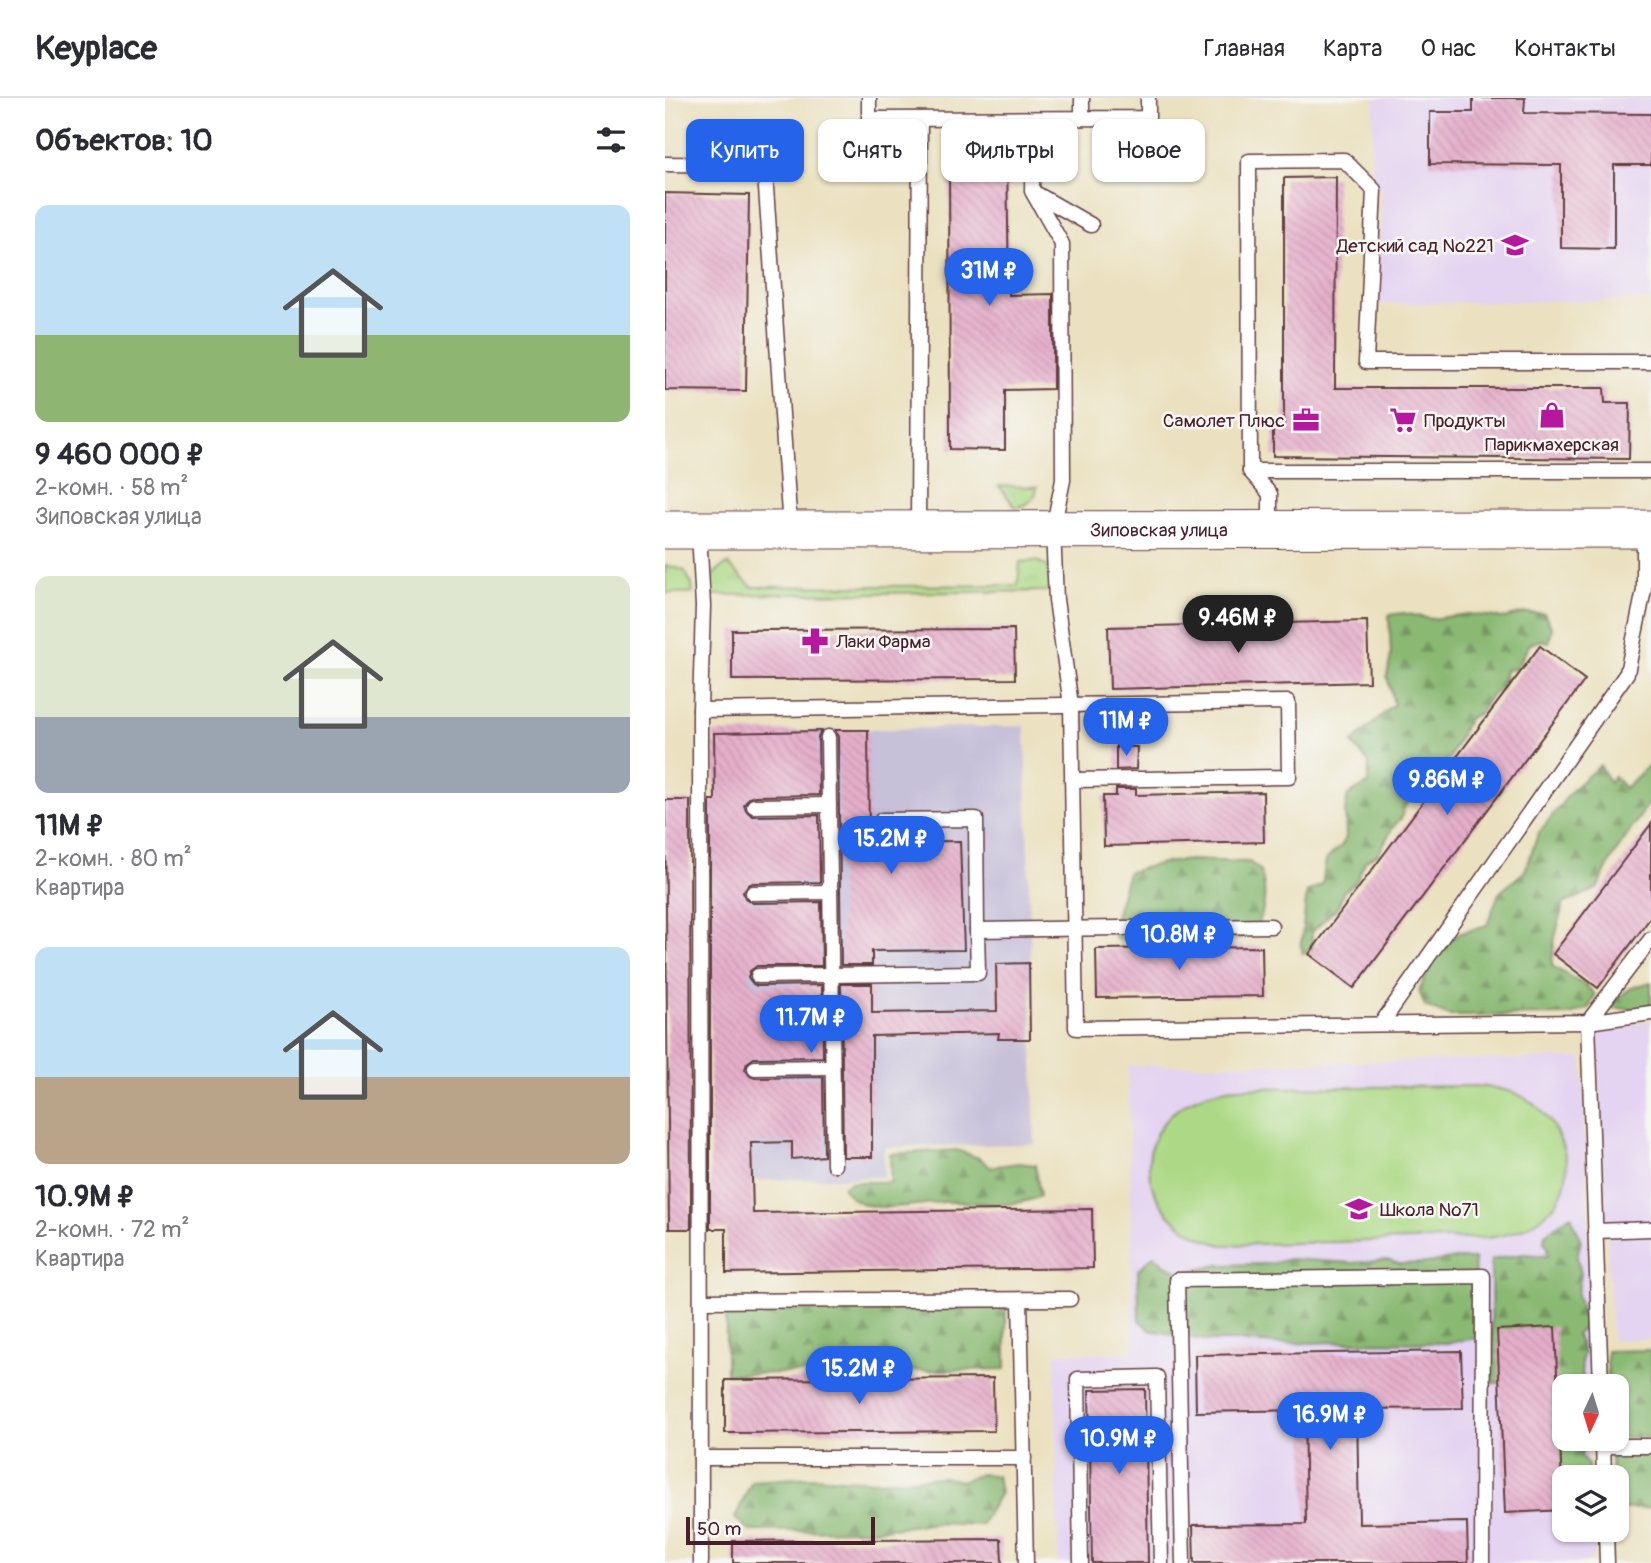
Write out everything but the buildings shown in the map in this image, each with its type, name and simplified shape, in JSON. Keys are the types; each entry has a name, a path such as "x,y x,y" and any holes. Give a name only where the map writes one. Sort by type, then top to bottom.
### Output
{"street":[{"name":"Зиповская улица","path":"682,530 1648,529"}],"lane":[{"path":"869,98 869,119"},
{"path":"1082,98 1082,118"},
{"path":"1033,119 1148,118 1148,98"},
{"path":"1270,528 1270,494 1250,471 1249,161 1344,160 1374,190 1366,362 1651,362"},
{"path":"665,164 744,165 757,167 765,174 790,529"},
{"path":"918,529 920,182"},
{"path":"1032,182 1032,191 1062,244 1063,480 1053,529 1056,600 1071,705 1076,1028 1588,1022 1651,1013"},
{"path":"1032,191 1091,225"},
{"path":"1250,471 1651,471"},
{"path":"1381,1024 1627,673 1644,590 1648,529"},
{"path":"682,530 703,606 700,710 701,1563"},
{"path":"700,710 1288,702 1289,776 1072,780"},
{"path":"828,737 834,1165"},
{"path":"754,806 829,805"},
{"path":"758,976 978,973 976,819 882,820"},
{"path":"753,893 830,892"},
{"path":"977,930 1271,926"},
{"path":"1601,1374 1588,1022 1651,939"},
{"path":"755,1068 832,1067"},
{"path":"1595,1231 1651,1229"},
{"path":"1183,1563 1177,1280 1483,1276 1482,1563"},
{"path":"701,1301 1070,1299"},
{"path":"1020,1300 1026,1563"},
{"path":"1080,1563 1078,1378 1157,1377 1161,1563"},
{"path":"1629,1444 1651,1446"},
{"path":"701,1458 1024,1458"},
{"path":"1606,1542 1607,1563"}],"shaded area":[{"name":"Детский сад №221","path":"1374,98 1651,98 1651,300 1376,304 1382,191 1371,172"},
{"path":"1025,726 1035,1144 884,1147 884,1177 722,1181 714,733"},
{"path":"1651,1021 1651,1339 1612,1340 1597,1032"},
{"name":"Школа №71","path":"1582,1058 1594,1374 1552,1374 1552,1451 1588,1451 1588,1465 1552,1465 1552,1542 1595,1542 1595,1552 1586,1563 1058,1563 1055,1354 1133,1352 1128,1066"}],"green space":[{"path":"999,486 1037,487 1030,501 1015,507"},
{"path":"1036,561 1047,566 1052,591 709,595 713,576 728,564 752,587 1018,585 1020,562"},
{"path":"665,565 684,570 692,584 693,593 665,593"},
{"path":"1403,613 1431,619 1468,614 1503,618 1525,613 1544,613 1552,629 1549,642 1541,640 1530,644 1515,669 1505,670 1502,689 1490,696 1480,713 1469,718 1450,757 1417,787 1415,795 1404,808 1402,817 1393,827 1378,854 1366,860 1355,883 1343,892 1338,907 1312,932 1312,949 1303,954 1301,945 1307,892 1322,885 1326,860 1342,845 1346,837 1345,812 1348,795 1368,784 1369,763 1352,743 1394,704 1387,676 1391,655 1389,615"},
{"path":"1651,763 1651,800 1612,858 1597,889 1563,904 1554,942 1552,966 1588,987 1595,995 1589,1008 1570,1015 1449,1016 1425,1006 1419,991 1435,957 1458,934 1487,925 1499,893 1525,871 1538,834 1574,788 1600,765 1610,783 1614,776 1625,788"},
{"path":"1190,860 1249,862 1260,870 1264,902 1254,933 1236,939 1137,941 1114,938 1114,920 1128,872 1163,863"},
{"path":"1651,982 1651,1004 1638,1010 1607,1007 1631,988"},
{"path":"1475,1086 1512,1092 1533,1104 1550,1121 1565,1153 1567,1173 1563,1190 1554,1205 1541,1218 1525,1228 1506,1234 1485,1238 1222,1245 1188,1230 1165,1209 1152,1185 1149,1159 1157,1134 1174,1112 1201,1096 1237,1088"},
{"path":"957,1150 979,1158 990,1167 1019,1163 1035,1165 1040,1196 1004,1204 943,1202 889,1207 862,1203 851,1197 843,1187 850,1182 891,1182 890,1154"},
{"path":"1571,1215 1581,1241 1577,1257 1581,1274 1577,1295 1585,1323 1576,1334 1584,1353 1581,1362 1582,1374 1552,1374 1552,1451 1582,1451 1581,1456 1588,1465 1552,1465 1552,1506 1551,1381 1492,1383 1491,1260 1523,1254 1548,1256 1545,1234"},
{"path":"1154,1255 1181,1273 1219,1265 1271,1264 1289,1259 1353,1263 1387,1260 1400,1264 1474,1259 1477,1338 1448,1343 1276,1344 1209,1341 1150,1330 1139,1320 1138,1270"},
{"path":"1006,1308 1006,1369 726,1374 726,1311"},
{"path":"1651,1350 1651,1437 1629,1437 1629,1374 1608,1374 1607,1351"},
{"path":"1651,1455 1651,1508 1629,1509 1629,1465 1611,1465 1611,1456"},
{"path":"981,1474 997,1476 1000,1493 981,1525 937,1523 873,1530 750,1531 735,1518 752,1481 811,1477 875,1481 943,1477 961,1481"}],"place":[{"name":"Детский сад №221","path":"1515,245"},
{"name":"Парикмахерская","path":"1552,415"},
{"name":"Самолет Плюс","path":"1306,420"},
{"name":"Продукты","path":"1403,420"},
{"name":"Лаки Фарма","path":"815,641"},
{"name":"Школа №71","path":"1359,1209"}]}
